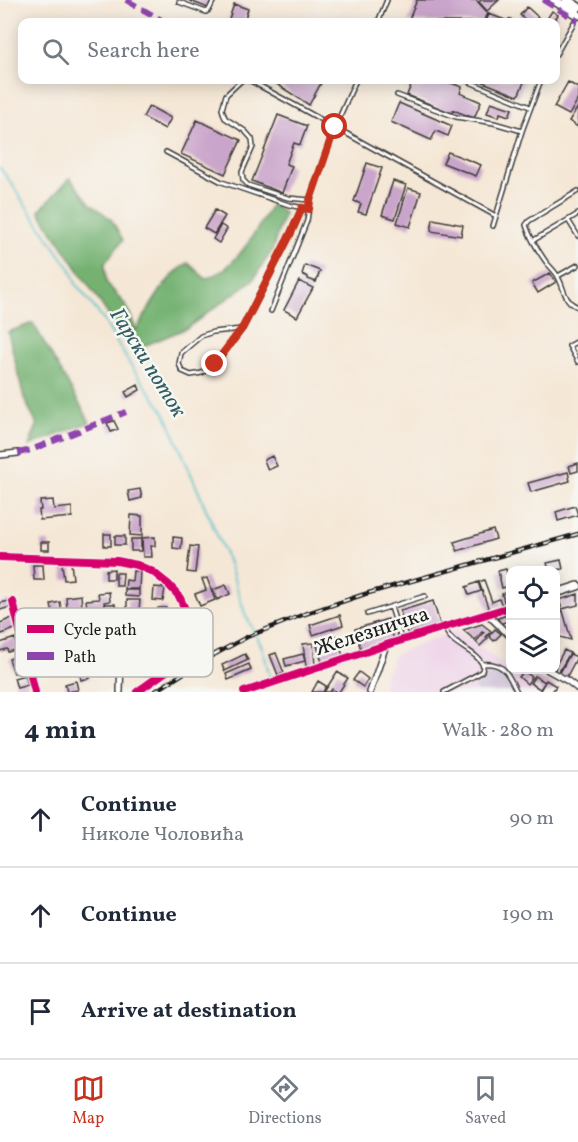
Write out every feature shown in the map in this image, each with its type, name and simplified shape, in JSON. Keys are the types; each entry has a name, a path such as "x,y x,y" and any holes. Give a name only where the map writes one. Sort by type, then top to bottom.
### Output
{"main road":[{"path":"554,0 578,15"},
{"path":"567,0 578,7"}],"street":[{"path":"0,455 18,453"},
{"path":"0,557 117,561 137,565 153,572 168,584 179,596 184,608"},
{"path":"560,591 578,586"},
{"path":"13,602 15,610"},
{"name":"Железничка","path":"244,692 506,608"},
{"path":"487,614 506,632"},
{"path":"370,692 386,645"},
{"path":"556,674 578,689"},
{"path":"31,677 35,692"},
{"path":"120,677 120,692"},
{"path":"137,692 158,677"},
{"path":"372,685 376,692"}],"lane":[{"path":"179,2 206,12 210,10 214,0"},
{"path":"380,18 387,0"},
{"path":"560,46 578,15"},
{"path":"239,84 226,95 222,109 225,118 246,131 252,139 253,147 243,170 243,180 248,185 288,198 310,200"},
{"path":"256,84 496,216"},
{"path":"271,312 307,222 310,200 335,127 354,84"},
{"path":"475,84 530,107"},
{"path":"493,226 522,130 539,84"},
{"path":"397,95 456,117 522,130"},
{"path":"166,152 222,182 289,205 309,209"},
{"path":"578,191 528,222 526,227 548,264 558,276 568,299 578,307"},
{"path":"242,329 213,332 201,336 181,352 179,364 182,371 191,375 202,373 215,364 242,329 302,208"},
{"path":"534,240 578,214"},
{"path":"568,220 578,236"},
{"path":"558,276 578,265"},
{"path":"578,341 569,346 578,362"},
{"path":"368,614 425,596"},
{"path":"391,607 402,640"},
{"path":"444,627 450,639 483,664 494,664 504,669 517,692"},
{"path":"444,692 478,674 483,669 483,664"}],"shaded area":[{"path":"457,630 506,667 506,674 516,674 540,692 386,692 384,679 393,657"},
{"path":"499,670 511,692 477,692 473,684"}],"green space":[{"path":"70,178 90,203 111,219 123,240 105,263 106,282 127,307 136,330 159,293 179,269 188,263 206,279 220,272 246,245 272,203 284,213 272,251 253,280 187,328 139,348 127,343 39,211"},
{"path":"33,323 90,422 29,446 37,425 24,398 8,332"}],"building":[{"path":"188,0 211,0 208,8"},
{"path":"417,0 476,0 488,13 486,18 410,18"},
{"path":"499,0 487,11 479,2"},
{"path":"234,4 248,9 245,18 229,18"},
{"path":"527,7 538,17 523,18 520,15"},
{"path":"552,11 558,15 556,18 548,18"},
{"path":"489,14 500,18 488,18"},
{"path":"568,82 578,88 578,99 569,115 554,107"},
{"path":"277,84 320,84 309,105"},
{"path":"411,84 454,84 462,87 460,93 481,102 474,118 453,110 452,113 407,95"},
{"path":"488,84 523,84 518,96"},
{"path":"491,102 512,109 509,116 500,113 499,117 487,113"},
{"path":"399,103 452,126 448,136 436,131 431,140 391,122"},
{"path":"149,106 171,118 165,129 143,117"},
{"path":"578,107 578,127 569,121"},
{"path":"278,115 307,126 300,145 294,143 286,164 292,166 282,193 252,181"},
{"path":"197,120 241,140 225,174 181,154"},
{"path":"448,152 481,165 476,176 443,163"},
{"path":"367,163 382,168 366,214 358,212 361,204 354,201"},
{"path":"393,181 406,185 395,219 382,215"},
{"path":"408,188 421,192 410,227 397,223"},
{"path":"215,210 225,216 214,234 204,228"},
{"path":"433,219 463,225 461,236 431,231"},
{"path":"221,225 227,229 219,243 213,239"},
{"path":"305,265 320,271 316,282 302,274"},
{"path":"550,273 556,282 538,293 532,283"},
{"path":"299,281 313,288 297,317 284,310"},
{"path":"138,385 140,390 128,397 125,392"},
{"path":"114,421 118,429 111,432 107,423"},
{"path":"272,456 277,466 268,470 264,460"},
{"path":"578,463 578,471 571,473 569,466"},
{"path":"568,472 570,481 531,492 528,483"},
{"path":"140,489 142,498 130,501 128,491"},
{"path":"53,500 54,509 72,507 72,517 40,520 40,501"},
{"path":"575,506 578,515 558,521 556,512"},
{"path":"131,515 142,516 142,536 130,535"},
{"path":"493,530 496,539 457,551 454,542"},
{"path":"104,534 111,534 111,546 104,546"},
{"path":"115,536 125,536 125,545 115,545"},
{"path":"155,537 155,546 151,546 152,557 143,557 142,538"},
{"path":"173,537 182,538 181,549 173,548"},
{"path":"131,539 141,539 141,551 131,551"},
{"path":"41,542 49,542 49,550 41,550"},
{"path":"190,546 198,547 195,573 187,572"},
{"path":"561,560 563,569 560,569 560,566 548,566 547,563"},
{"path":"71,563 73,579 64,580 62,564"},
{"path":"33,565 43,565 44,580 34,580"},
{"path":"114,569 114,579 106,579 106,570"},
{"path":"506,569 506,587 502,588 498,571"},
{"path":"133,571 140,571 139,589 125,589 126,580 132,581"},
{"path":"116,573 123,573 122,586 116,586"},
{"path":"207,578 215,600 200,606 195,594 206,590 202,579"},
{"path":"484,580 492,602 499,599 502,605 489,610 479,582"},
{"path":"478,582 481,591 469,595 466,587"},
{"path":"226,585 230,594 217,600 213,590"},
{"path":"154,587 165,588 163,601 153,600"},
{"path":"125,590 139,590 139,597 125,596"},
{"path":"109,592 110,601 104,602 105,607 87,608 86,600 99,599 98,593"},
{"path":"506,593 506,605 505,605 502,594"},
{"path":"578,594 578,605 562,609 560,600"},
{"path":"81,595 82,607 67,608 66,597"},
{"path":"127,600 140,600 139,608 127,608"},
{"path":"9,601 11,607 0,610 0,603"},
{"path":"433,601 440,624 407,633 400,611"},
{"path":"60,602 61,608 52,608 51,604"},
{"path":"105,604 115,604 115,608 105,608"},
{"path":"563,611 571,640 560,637 560,612"},
{"path":"340,615 343,625 313,635 310,625"},
{"path":"506,615 506,622 500,624 498,618"},
{"path":"12,618 15,629 2,634 0,623"},
{"path":"388,619 394,640 361,650 355,629"},
{"path":"482,624 491,631 480,646 476,642 484,633 482,632 475,640 463,630"},
{"path":"495,629 501,634 494,641 489,636"},
{"path":"337,636 343,656 322,662 316,642"},
{"path":"15,638 15,650 0,651 0,643"},
{"path":"313,643 315,665 306,666 303,644"},
{"path":"564,650 570,653 560,670 560,658"},
{"path":"276,653 284,673 278,675 270,655"},
{"path":"245,654 248,660 225,671 222,665"},
{"path":"303,654 305,661 286,666 284,659"},
{"path":"570,654 577,657 566,678 559,675"},
{"path":"15,657 15,673 14,673 9,659"},
{"path":"249,664 251,670 228,680 226,674"},
{"path":"337,672 348,678 339,692 334,692 332,689 330,692 324,692"},
{"path":"359,672 368,679 363,687 353,680"},
{"path":"522,674 528,674 532,677 527,684 519,677"},
{"path":"535,676 545,682 540,689 530,683"},
{"path":"26,677 28,685 17,688 14,678"},
{"path":"546,680 556,686 552,692 539,692"},
{"path":"76,681 78,690 67,692 65,684"},
{"path":"318,681 326,686 323,692 312,692"}],"waterway":[{"name":"Гарски поток","path":"0,168 71,270 76,284 103,319 131,366 165,413 229,563 245,614 262,647 271,680"}],"railway":[{"path":"213,655 247,637 302,615 365,594 578,534"},
{"path":"154,692 178,677"}],"marked path":[{"path":"126,0 158,18"},
{"path":"543,0 578,21"},
{"path":"18,453 31,450 126,412"}],"cycle path":[{"path":"0,557 117,561 137,565 153,572 168,584 179,596 184,608"},
{"path":"13,602 15,610"},
{"path":"244,692 506,608"},
{"path":"31,677 35,692"},
{"path":"137,692 158,677"}],"route":[{"path":"215,364 243,327 302,208 309,209 335,127"}]}
